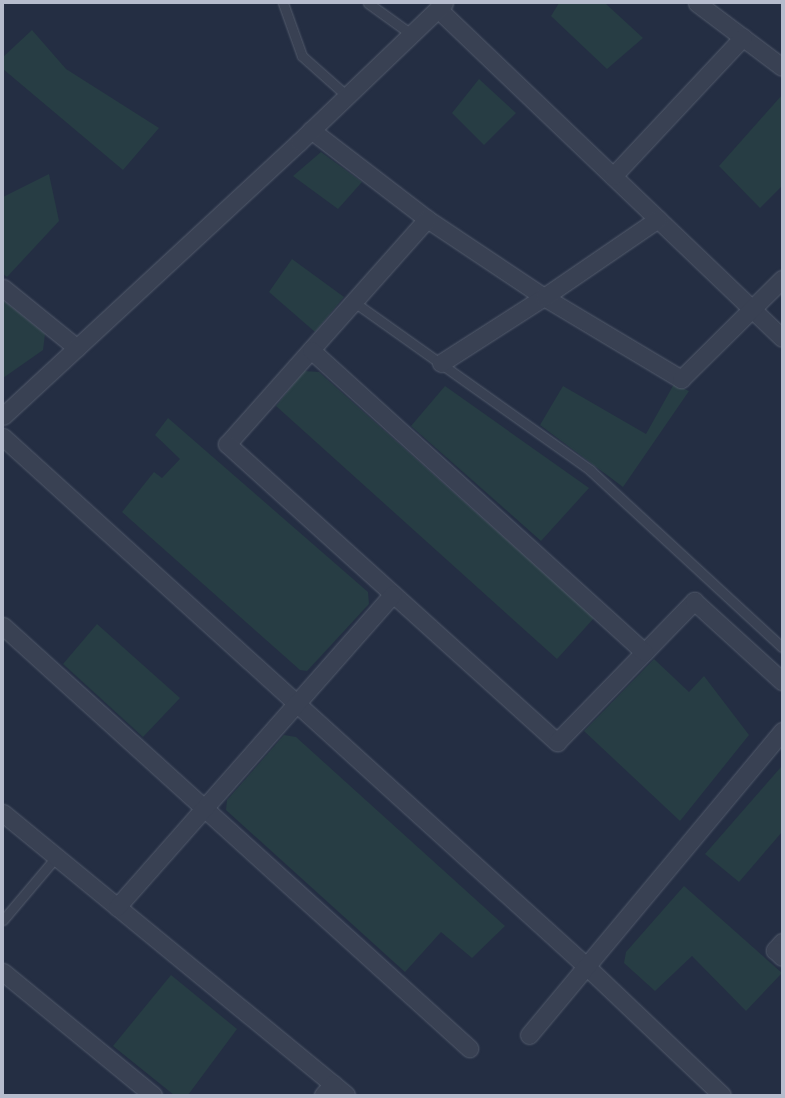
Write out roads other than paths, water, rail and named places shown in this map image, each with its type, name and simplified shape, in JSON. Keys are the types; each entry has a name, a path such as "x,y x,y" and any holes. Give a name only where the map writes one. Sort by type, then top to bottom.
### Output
{"street":[{"path":"697,3 782,66"},
{"path":"3,416 311,130 441,6 613,176 782,338"},
{"path":"613,176 743,37"},
{"path":"311,130 427,219 544,297 681,379 782,279"},
{"path":"427,219 227,444 557,742 694,601 782,681"},
{"path":"441,363 544,297 658,219"},
{"path":"3,288 77,348"},
{"path":"311,350 644,652"},
{"path":"3,437 586,966 722,1095"},
{"path":"118,907 394,594"},
{"path":"3,626 469,1048"},
{"path":"529,1035 782,731"},
{"path":"3,814 118,907 328,1089 346,1095"},
{"path":"782,942 775,950 782,957"},
{"path":"3,972 153,1095"}],"lane":[{"path":"283,3 302,56 347,96"},
{"path":"368,3 411,34"},
{"path":"354,302 590,470 782,648"},
{"path":"3,920 56,857"}]}
